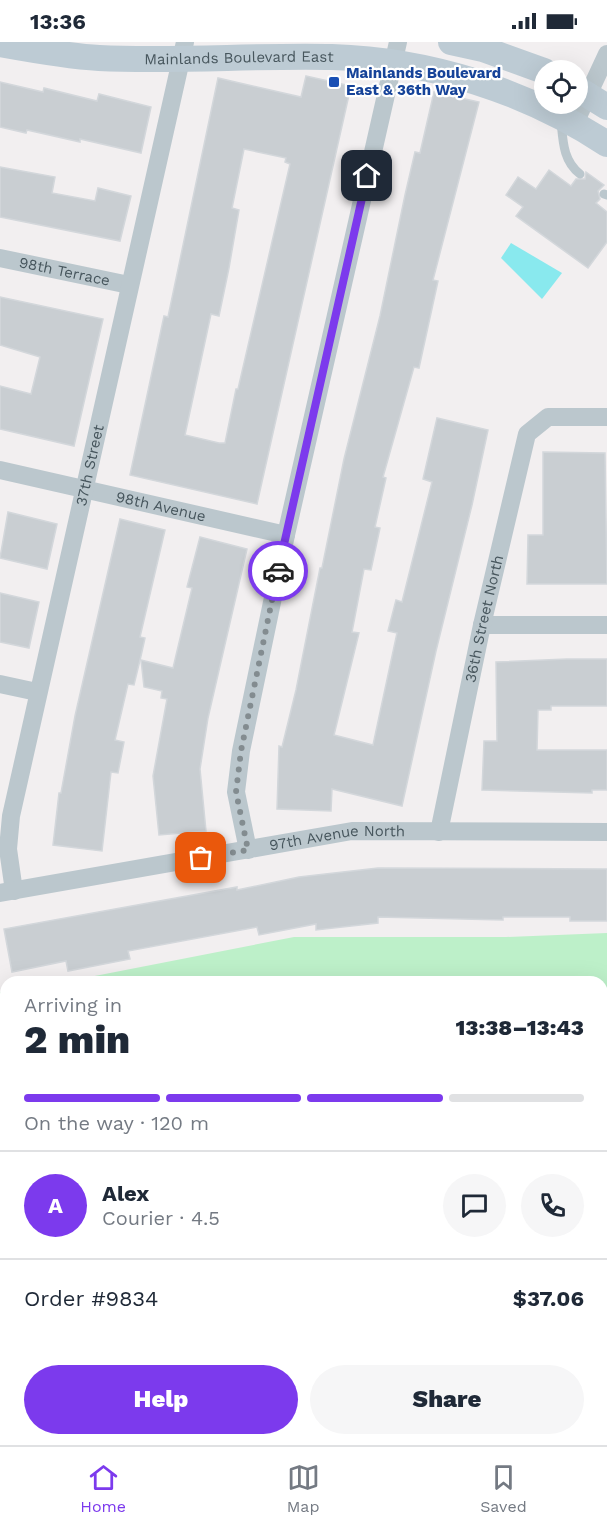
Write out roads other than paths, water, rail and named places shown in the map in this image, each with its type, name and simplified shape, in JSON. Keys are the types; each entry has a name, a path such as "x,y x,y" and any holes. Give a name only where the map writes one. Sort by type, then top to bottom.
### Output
{"street":[{"path":"451,42 483,49 534,67"},
{"name":"Mainlands Boulevard East","path":"0,44 48,53 100,58 182,50 334,57 395,52 504,90 568,119 607,144"},
{"name":"37th Street","path":"7,892 11,816 129,285 176,91 182,50"},
{"path":"248,850 236,792 241,751 286,535 395,52"},
{"path":"568,119 591,97 607,54"},
{"name":"98th Terrace","path":"0,258 129,285"},
{"name":"36th Street North","path":"440,832 482,625 527,434 548,417 607,417"},
{"name":"98th Avenue","path":"0,470 286,535"},
{"path":"482,625 607,625"},
{"path":"0,684 37,692"},
{"name":"97th Avenue North","path":"7,892 352,831 607,832"}],"lane":[{"path":"568,119 563,149 573,169 580,174"}],"water":[{"path":"511,243 562,273 542,299 501,258"}],"place":[{"name":"Mainlands Boulevard East & 36th Way","path":"334,82"}]}
